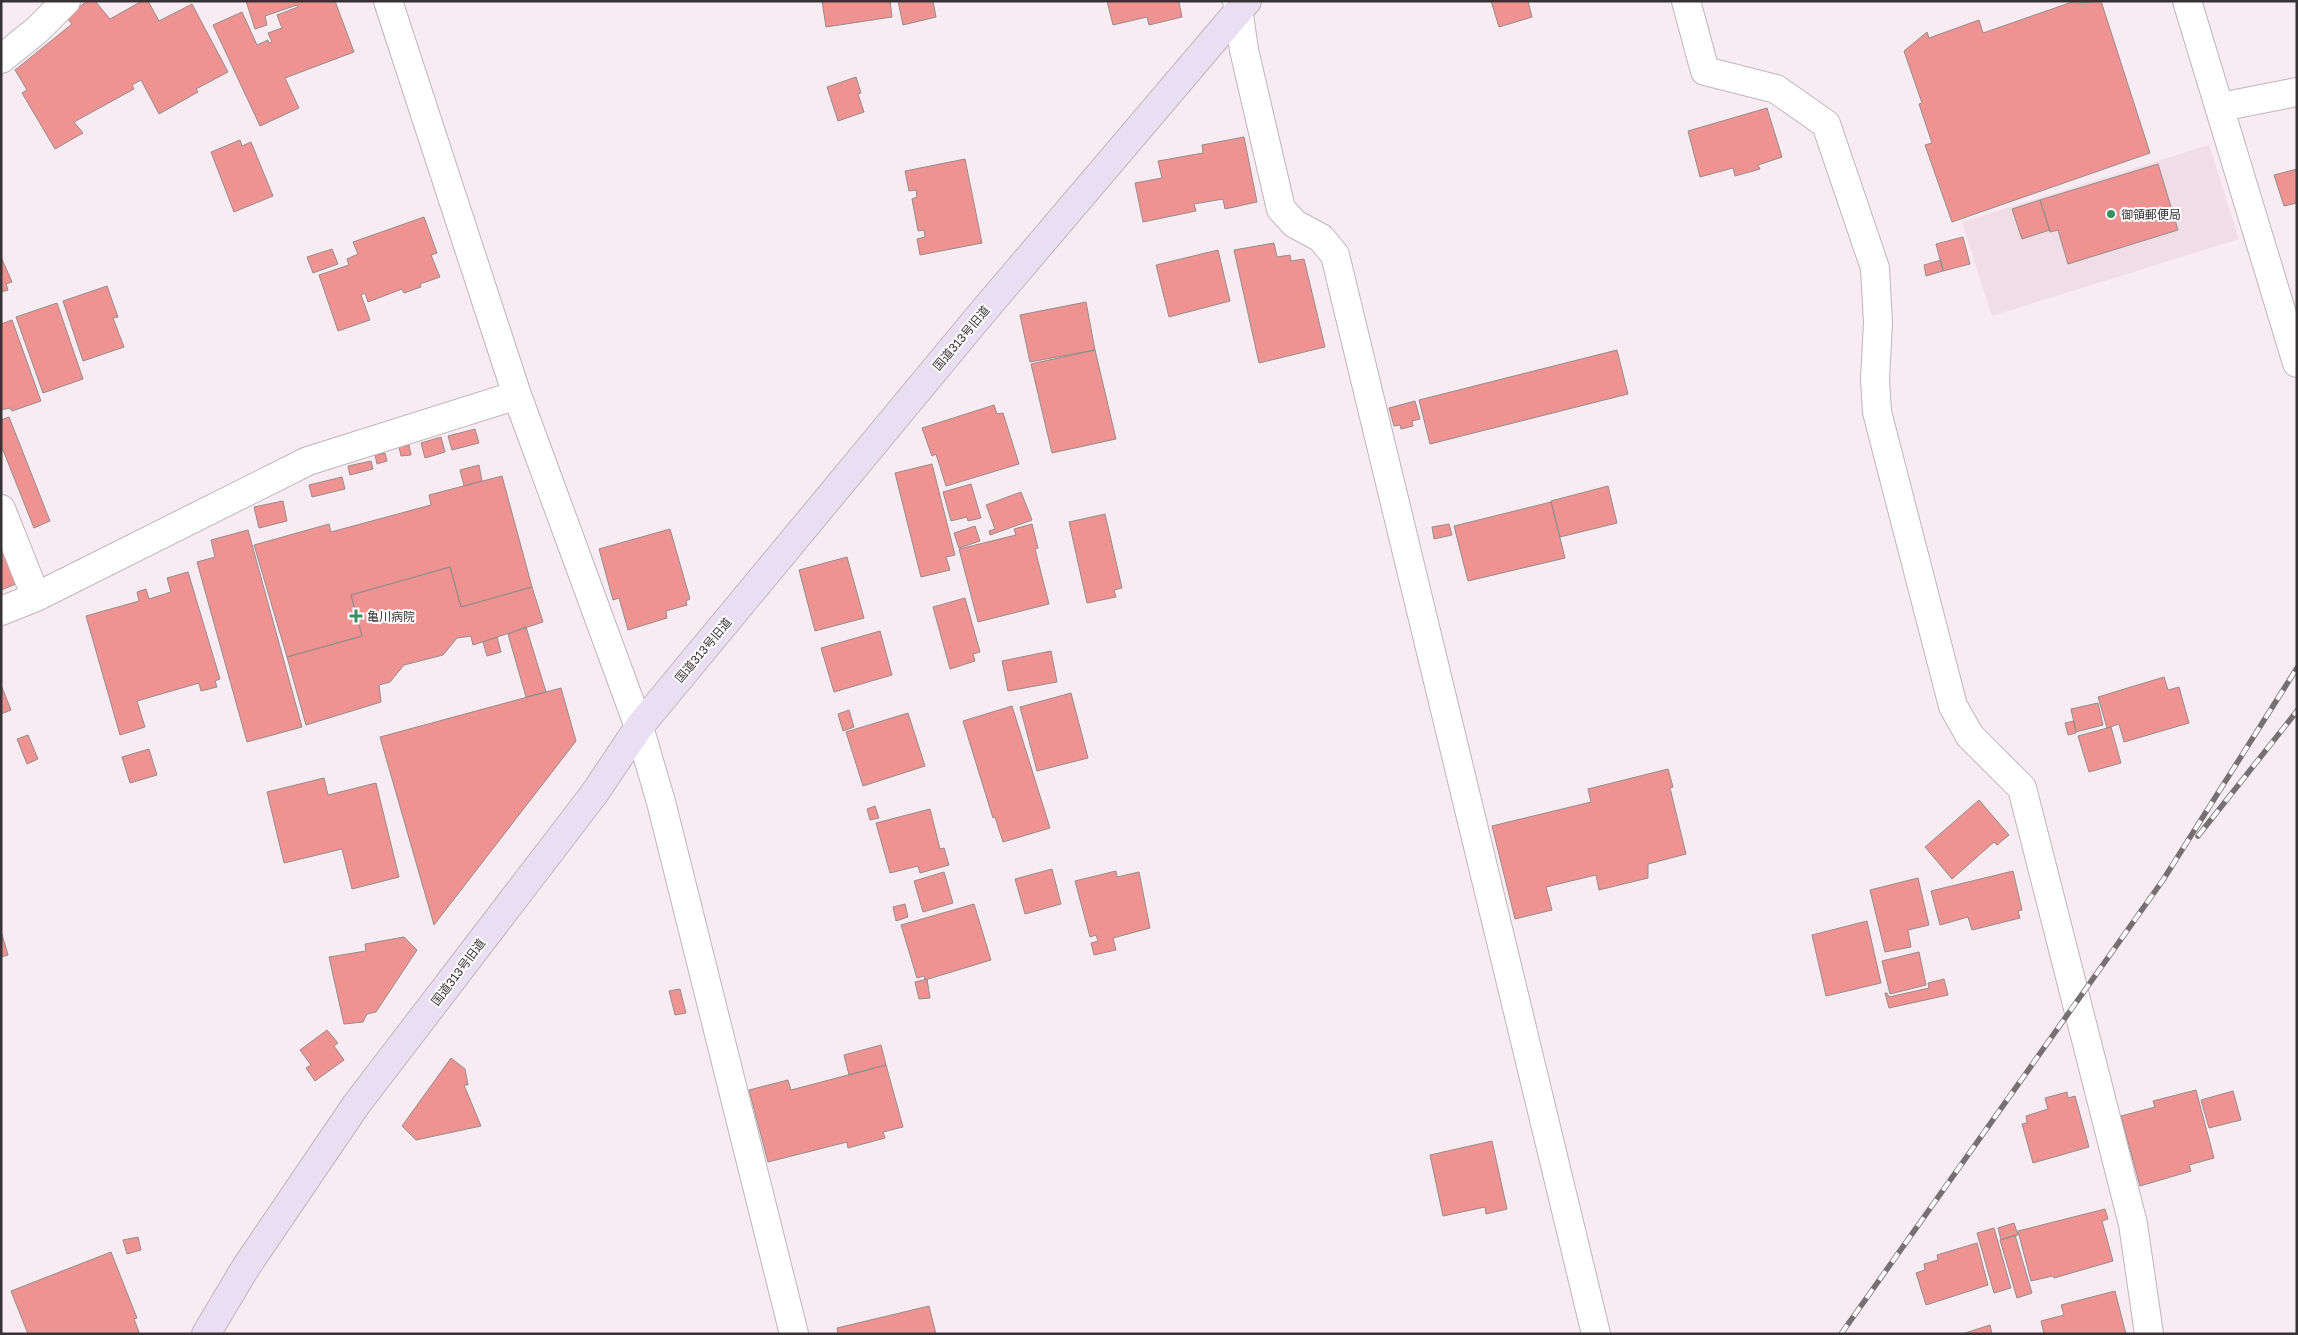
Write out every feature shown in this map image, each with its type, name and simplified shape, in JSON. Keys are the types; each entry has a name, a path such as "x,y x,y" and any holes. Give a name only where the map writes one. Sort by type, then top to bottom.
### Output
{"street":[{"path":"1,59 37,30 66,1"},
{"path":"388,1 517,395 639,727 662,802 794,1334"},
{"path":"1686,1 1705,71 1776,89 1826,124 1876,268 1878,323 1875,379 1876,412 1953,706 1970,736 2022,788 2133,1224 2149,1334"},
{"path":"2187,1 2221,107 2297,363"},
{"path":"1240,5 1244,50 1281,209 1295,224 1321,238 1334,255 1596,1334"},
{"name":"国道313号旧道","path":"206,1334 246,1267 356,1104 594,794 639,727 1240,5"},
{"path":"2221,107 2297,92"},
{"path":"1,611 36,597 308,461 517,395"},
{"path":"1,509 36,597"}],"shaded area":[{"path":"2209,145 2239,239 1992,316 1962,222"}],"building":[{"path":"87,1 95,1 110,19 142,1 148,1 159,21 192,4 228,72 196,89 198,92 159,114 141,80 132,85 134,89 74,122 83,133 55,149 22,93 27,90 15,70 72,24 66,17"},
{"path":"246,1 335,1 354,52 285,78 299,108 260,126 213,25 242,12 257,45 268,40 269,43 272,42 268,33 282,28 277,15 298,7 297,5 265,16 267,25 255,29"},
{"path":"822,1 890,1 892,17 826,27"},
{"path":"898,1 933,1 936,17 903,25"},
{"path":"1107,1 1182,1 1179,2 1182,17 1149,25 1147,17 1113,25"},
{"path":"1491,1 1528,1 1532,17 1499,27"},
{"path":"2075,1 2077,3 2101,1 2150,153 1952,222 1925,145 1932,143 1919,104 1922,103 1904,51 1927,32 1929,38 1979,20 1983,33"},
{"path":"856,77 861,93 858,94 864,112 838,121 827,87"},
{"path":"1767,108 1782,157 1758,165 1760,169 1735,176 1733,168 1700,177 1688,131"},
{"path":"1244,137 1257,202 1225,209 1223,199 1194,204 1196,211 1143,222 1135,183 1162,178 1158,161 1203,153 1202,145"},
{"path":"240,140 242,146 251,142 273,196 234,212 211,152"},
{"path":"965,159 982,243 920,255 917,239 925,237 924,230 918,231 912,199 917,197 916,190 909,191 905,171"},
{"path":"2158,164 2178,230 2068,264 2058,230 2050,232 2040,200"},
{"path":"2297,169 2297,203 2284,206 2274,175"},
{"path":"2040,200 2050,230 2022,239 2012,209"},
{"path":"424,217 437,253 431,255 440,277 420,284 421,287 404,293 402,289 368,302 365,293 361,295 370,320 338,331 319,275 349,265 347,259 358,254 353,242"},
{"path":"1963,237 1970,264 1943,271 1936,244"},
{"path":"1274,243 1277,257 1290,255 1291,261 1304,259 1325,347 1259,363 1234,250"},
{"path":"332,249 338,264 313,273 307,257"},
{"path":"1218,250 1230,301 1169,317 1156,265"},
{"path":"1,257 12,282 6,284 8,290 1,292"},
{"path":"1941,260 1943,271 1926,276 1924,265"},
{"path":"107,286 118,317 113,318 124,347 83,361 63,301"},
{"path":"1086,302 1095,350 1030,362 1020,315"},
{"path":"57,303 83,379 43,393 16,317"},
{"path":"12,320 41,401 12,411 10,408 1,410 1,324"},
{"path":"1095,350 1116,439 1052,453 1031,364"},
{"path":"1617,350 1628,394 1430,444 1419,400"},
{"path":"1415,401 1420,419 1412,421 1413,426 1401,429 1400,425 1394,426 1389,408"},
{"path":"994,405 997,414 1003,413 1019,464 946,486 936,454 932,456 922,428"},
{"path":"9,417 50,521 34,528 1,445 1,420"},
{"path":"475,429 479,443 452,450 448,436"},
{"path":"441,437 445,452 425,458 421,443"},
{"path":"409,445 411,455 401,456 399,447"},
{"path":"385,453 387,461 377,464 375,455"},
{"path":"371,461 373,469 350,475 348,466"},
{"path":"932,464 955,555 946,557 950,570 921,577 895,473"},
{"path":"479,465 482,481 464,486 460,470"},
{"path":"502,476 532,587 461,607 450,567 351,595 362,636 287,657 254,545 329,524 331,532 431,505 429,495"},
{"path":"342,477 345,489 312,497 309,485"},
{"path":"971,484 981,518 968,521 967,517 951,521 943,492"},
{"path":"1608,486 1617,523 1560,537 1551,501"},
{"path":"1021,492 1032,520 990,535 989,531 995,529 986,505"},
{"path":"283,501 287,521 259,528 254,507"},
{"path":"1551,502 1565,558 1468,581 1454,526"},
{"path":"1105,514 1122,588 1114,590 1116,597 1087,603 1069,522"},
{"path":"1,520 26,580 1,590"},
{"path":"1032,524 1038,548 1035,549 1049,604 978,622 959,549 1016,535 1014,529"},
{"path":"1449,524 1452,535 1434,539 1432,527"},
{"path":"975,526 980,541 959,548 954,533"},
{"path":"670,529 690,599 686,601 687,605 666,611 667,618 628,630 619,598 613,600 599,549"},
{"path":"248,530 302,727 247,742 197,562 215,557 211,540"},
{"path":"847,557 864,618 815,631 799,570"},
{"path":"450,567 461,607 532,587 543,622 473,645 471,636 457,638 443,655 404,665 390,682 379,685 381,702 306,725 287,657 362,636 351,595"},
{"path":"188,572 220,679 215,681 217,687 201,691 199,683 137,701 145,727 120,735 86,616 139,601 137,592 146,589 149,599 171,592 167,578"},
{"path":"965,598 980,652 973,654 975,661 950,669 933,607"},
{"path":"526,627 546,692 526,697 508,634"},
{"path":"880,631 892,675 834,692 821,648"},
{"path":"497,637 501,652 487,656 483,642"},
{"path":"1051,651 1057,682 1008,691 1002,661"},
{"path":"2164,677 2168,690 2179,687 2189,723 2124,742 2119,724 2107,728 2098,697"},
{"path":"1,685 11,710 1,714"},
{"path":"561,688 576,741 434,925 380,737"},
{"path":"1071,693 1088,758 1037,771 1020,707"},
{"path":"2098,703 2103,725 2076,732 2071,709"},
{"path":"1012,706 1050,828 1003,842 995,817 993,818 963,721"},
{"path":"849,710 854,727 843,731 838,714"},
{"path":"908,713 925,766 863,786 846,732"},
{"path":"2074,721 2076,733 2068,735 2065,723"},
{"path":"2111,727 2121,763 2089,772 2078,736"},
{"path":"28,735 38,759 27,764 17,739"},
{"path":"149,749 157,775 130,783 122,757"},
{"path":"1668,769 1673,787 1670,788 1686,854 1648,864 1648,878 1599,890 1596,875 1546,887 1552,910 1515,919 1492,826 1591,802 1588,789"},
{"path":"324,778 328,795 376,783 399,877 352,889 342,849 284,863 267,792"},
{"path":"1979,800 2009,835 1997,845 1994,842 1952,879 1925,847"},
{"path":"875,806 879,818 870,820 867,809"},
{"path":"930,809 940,849 944,848 949,865 920,873 918,866 890,873 876,823"},
{"path":"1052,869 1061,904 1025,914 1015,879"},
{"path":"1116,871 1117,877 1139,872 1150,928 1113,938 1116,950 1094,955 1091,943 1098,941 1096,935 1090,937 1075,881"},
{"path":"2013,871 2022,910 2018,911 2020,918 1972,930 1968,917 1940,925 1931,891"},
{"path":"944,872 953,903 923,912 914,881"},
{"path":"1918,878 1929,925 1908,930 1911,947 1885,952 1870,890"},
{"path":"905,904 908,917 896,921 893,907"},
{"path":"974,904 991,960 925,980 924,976 917,978 901,925"},
{"path":"1867,921 1881,983 1826,996 1812,935"},
{"path":"1,931 8,955 1,957"},
{"path":"404,937 417,950 376,1012 367,1014 363,1022 344,1024 329,957 366,951 365,944"},
{"path":"1919,952 1926,985 1890,994 1882,961"},
{"path":"927,979 930,998 919,999 915,982"},
{"path":"1944,979 1948,995 1889,1008 1885,993 1889,997 1929,988 1928,983"},
{"path":"680,989 686,1013 675,1015 669,991"},
{"path":"327,1030 338,1043 334,1046 344,1060 315,1081 306,1068 311,1065 300,1050"},
{"path":"881,1045 886,1065 849,1075 844,1055"},
{"path":"451,1058 465,1069 468,1085 464,1085 481,1126 416,1140 402,1126"},
{"path":"886,1065 903,1127 883,1132 885,1138 848,1148 847,1142 768,1162 749,1090 788,1080 791,1090"},
{"path":"2196,1090 2214,1158 2189,1165 2191,1171 2140,1186 2121,1116 2155,1107 2153,1101"},
{"path":"2233,1091 2241,1120 2209,1128 2201,1100"},
{"path":"2067,1092 2068,1098 2075,1096 2089,1147 2033,1163 2022,1124 2027,1123 2026,1116 2048,1109 2045,1098"},
{"path":"1492,1141 1507,1209 1486,1214 1485,1207 1443,1216 1430,1155"},
{"path":"2105,1209 2108,1219 2102,1221 2113,1261 2054,1278 2053,1276 2031,1281 2018,1231"},
{"path":"2014,1223 2018,1235 2001,1240 1998,1228"},
{"path":"1994,1228 2011,1288 1994,1293 1977,1233"},
{"path":"2015,1235 2032,1293 2017,1298 2000,1240"},
{"path":"138,1237 141,1250 127,1254 123,1240"},
{"path":"1977,1243 1988,1285 1926,1305 1916,1273 1925,1270 1924,1264 1938,1260 1937,1255"},
{"path":"111,1252 137,1318 134,1319 139,1332 134,1334 28,1334 11,1291"},
{"path":"2115,1291 2126,1334 2044,1334 2041,1321 2064,1315 2061,1305"},
{"path":"929,1306 936,1334 838,1334 837,1328"},
{"path":"1990,1325 1992,1334 1962,1334"}],"railway":[{"path":"1841,1334 2163,880 2297,668"},
{"path":"2198,836 2297,711"}],"place":[{"name":"御領郵便局","path":"2111,214"},
{"name":"亀川病院","path":"356,616"}]}
